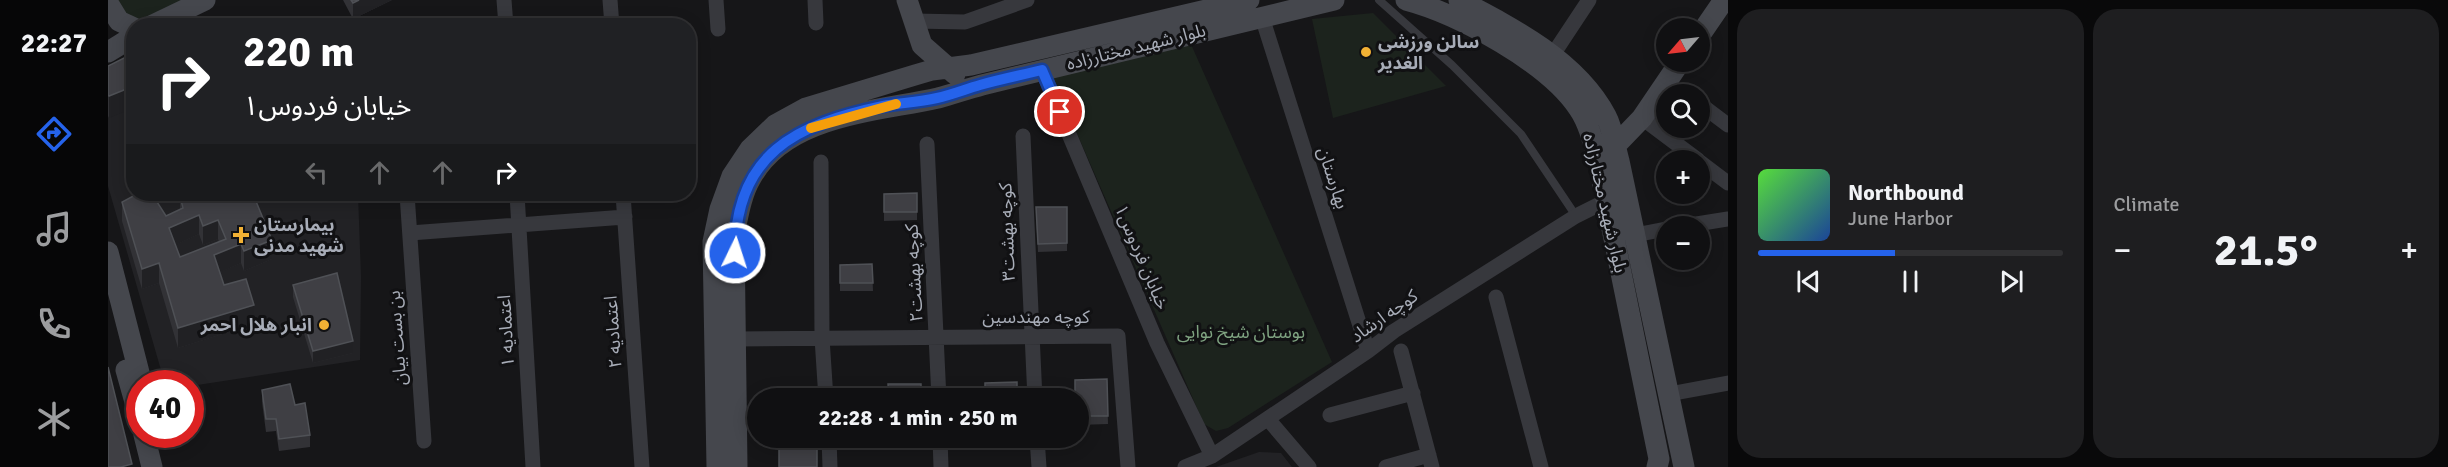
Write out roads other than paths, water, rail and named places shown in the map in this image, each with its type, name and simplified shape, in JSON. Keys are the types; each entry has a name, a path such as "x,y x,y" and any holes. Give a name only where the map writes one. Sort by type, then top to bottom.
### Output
{"street":[{"path":"168,18 205,0"},
{"path":"503,18 504,0"},
{"path":"610,0 611,18"},
{"path":"716,0 718,29"},
{"path":"815,0 816,23"},
{"path":"907,0 922,45 912,92 923,100"},
{"path":"914,21 965,21 1027,0"},
{"name":"بلوار شهید مختارزاده","path":"717,467 713,242 720,208 732,176 750,149 775,125 806,108 915,75 971,65 1249,0"},
{"name":"بلوار شهید مختارزاده","path":"737,467 735,235 740,205 751,177 787,139 814,126 882,107 953,93 1334,0"},
{"name":"بلوار شهید مختارزاده","path":"1406,0 1453,16 1534,64 1559,84 1579,109 1587,126 1599,165 1670,465"},
{"name":"بلوار شهید مختارزاده","path":"1459,0 1552,56 1570,70 1594,97 1607,119 1615,146 1669,394 1670,465"},
{"path":"1552,56 1589,0"},
{"path":"108,3 119,21 122,41"},
{"path":"1710,22 1725,4"},
{"name":"بهارستان","path":"1262,17 1368,351"},
{"path":"922,45 951,68 958,79 953,93"},
{"name":"خیابان فردوس۱","path":"1042,70 1157,343 1212,456"},
{"path":"1615,146 1646,112 1673,72"},
{"path":"1607,119 1646,112"},
{"path":"1646,112 1687,150"},
{"path":"1710,112 1728,125"},
{"name":"کوچه بهشت۳","path":"1023,136 1034,388"},
{"name":"کوچه بهشت۲","path":"927,144 938,388"},
{"path":"821,162 822,338 825,388"},
{"path":"1710,169 1728,183"},
{"name":"بن بست بیان","path":"408,201 424,441"},
{"name":"اعتمادیه ۱","path":"517,201 533,467"},
{"name":"اعتمادیه ۲","path":"624,201 642,467"},
{"name":"کوچه ارشاد","path":"1185,467 1212,456 1268,420 1398,328 1576,216 1606,201"},
{"path":"410,233 625,217"},
{"path":"1710,222 1728,219"},
{"path":"1635,235 1656,231"},
{"path":"108,252 130,370"},
{"path":"1496,297 1541,467"},
{"path":"108,302 122,330 137,370"},
{"name":"کوچه مهندسین","path":"735,339 1118,336 1128,467"},
{"path":"1386,467 1431,461 1401,351"},
{"path":"1669,394 1728,383"},
{"path":"1330,415 1413,393"},
{"path":"1268,420 1309,467"},
{"path":"147,448 152,467"},
{"path":"159,448 164,467"},
{"path":"829,448 830,467"},
{"path":"940,448 941,467"},
{"path":"1038,448 1039,467"}],"lane":[{"path":"1379,0 1452,65 1521,134 1540,159 1576,216"}],"place":[{"name":"سالن ورزشی الغدیر","path":"1366,52"},
{"name":"بیمارستان شهید مدنی","path":"241,235"},
{"name":"انبار هلال احمر","path":"324,325"}],"park label":[{"name":"بوستان شیخ نوایی","path":"1241,332"}]}
